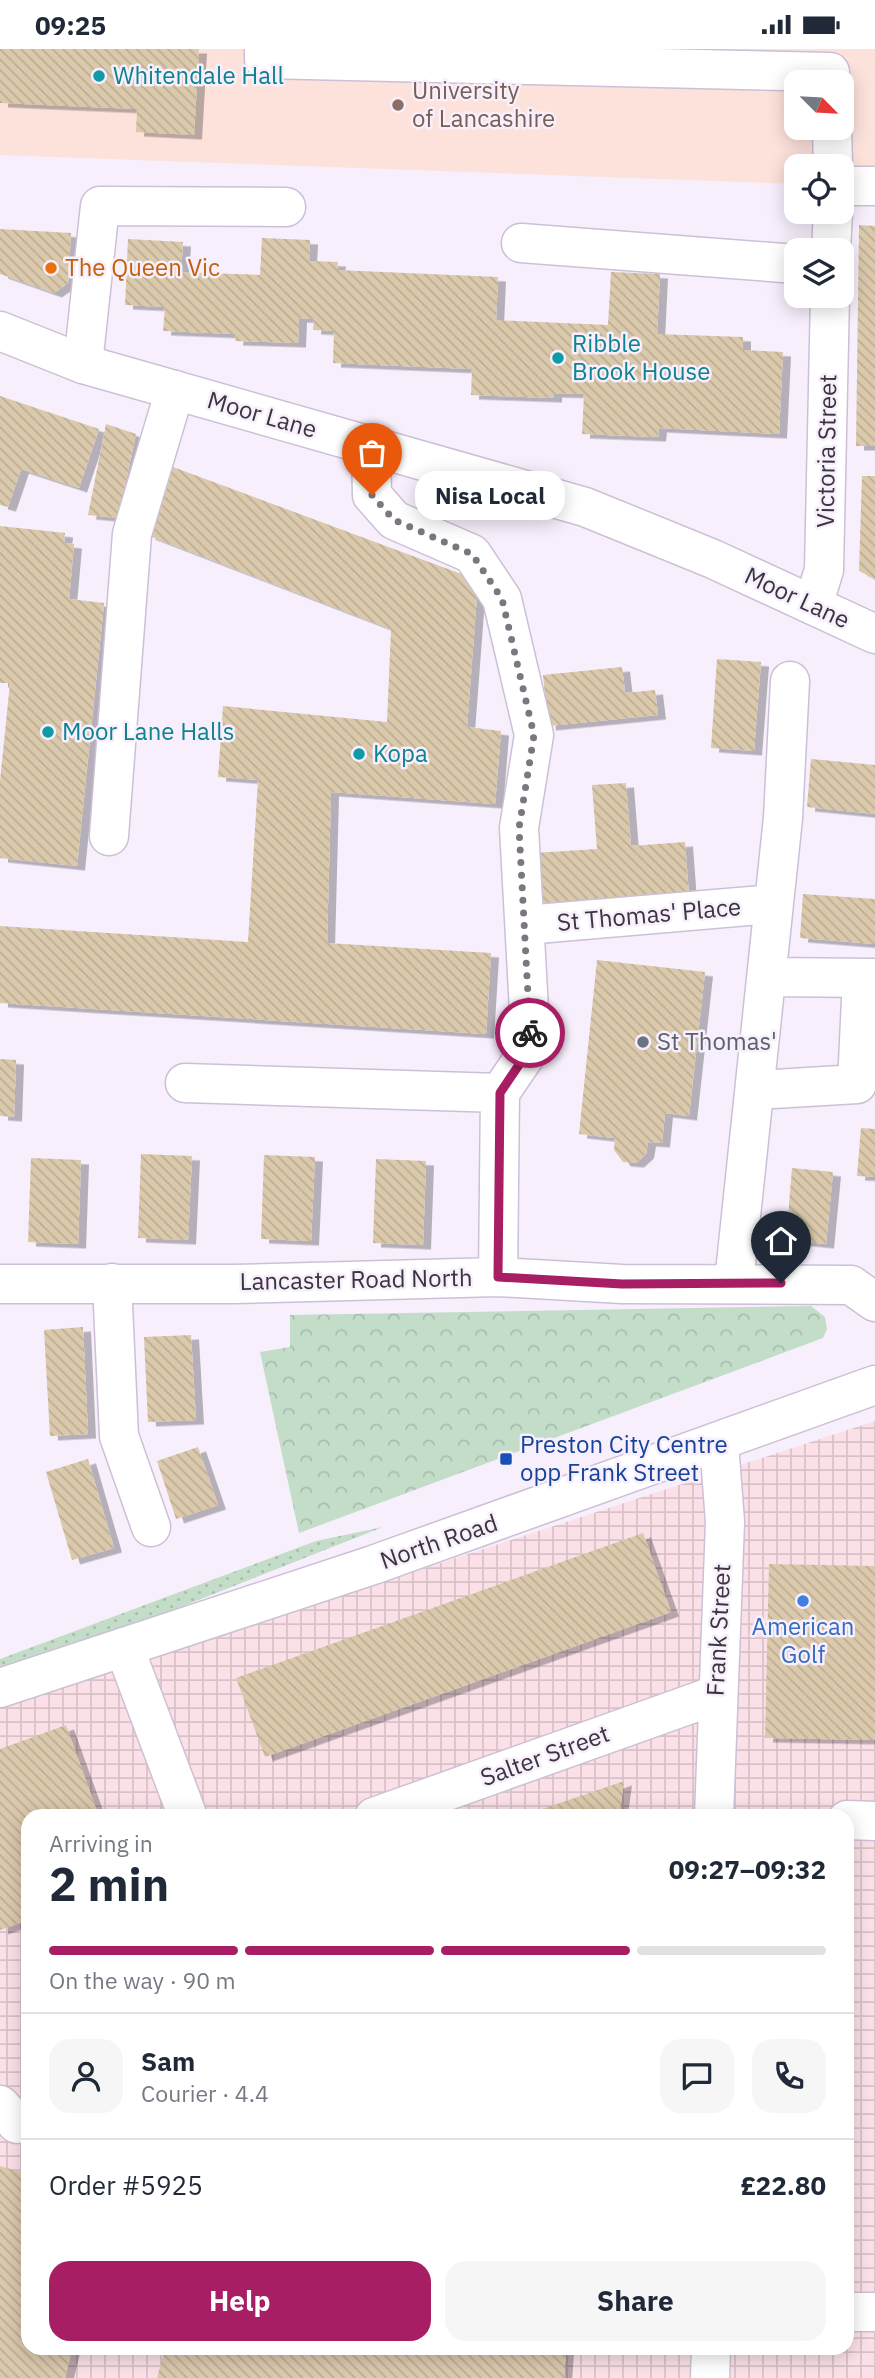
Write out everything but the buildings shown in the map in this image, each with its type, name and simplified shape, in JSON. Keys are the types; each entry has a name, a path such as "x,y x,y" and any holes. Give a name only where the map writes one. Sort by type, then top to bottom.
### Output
{"main road":[{"path":"264,49 264,59 831,68"},
{"path":"854,186 875,186"},
{"path":"83,364 100,206 286,207"},
{"path":"521,243 784,263"},
{"name":"Victoria Street","path":"813,605 824,570 830,308"},
{"name":"Moor Lane","path":"0,331 83,364 585,507 713,559 875,634"},
{"path":"109,835 132,534 175,390"},
{"path":"371,447 372,495 394,520 472,554 502,599 534,735 519,828 531,1047 500,1093 498,1277"},
{"path":"734,1282 757,1090 783,818 790,681"},
{"name":"St Thomas' Place","path":"525,925 773,904"},
{"path":"757,1090 857,1084 868,978 768,977"},
{"path":"185,1083 500,1093"},
{"name":"Lancaster Road North","path":"0,1284 498,1277 622,1284 734,1282 851,1285 875,1302"},
{"path":"112,1283 119,1436 151,1527"},
{"name":"North Road","path":"0,1688 373,1565 875,1385"},
{"name":"Frank Street","path":"714,1809 716,1695 725,1522 719,1443"},
{"path":"124,1647 185,1809"},
{"name":"Salter Street","path":"396,1809 716,1695"},
{"path":"854,1820 875,1821"},
{"path":"854,2312 875,2312"},
{"path":"710,2378 711,2355"}],"shaded area":[{"name":"University of Lancashire","path":"0,49 875,49 875,187 854,174 854,154 784,154 784,184 0,155"},
{"path":"875,1421 875,2378 0,2378 0,1707"}],"green space":[{"path":"811,1306 825,1317 827,1329 823,1338 299,1533 260,1352 290,1347 290,1315"},
{"path":"383,1527 115,1633 0,1671 0,1659 316,1541"}],"way so far":[{"path":"372,495 394,520 472,554 502,599 534,735 519,828 530,1033"}],"place":[{"name":"Whitendale Hall","path":"99,76"},
{"name":"University of Lancashire","path":"398,105"},
{"name":"The Queen Vic","path":"51,268"},
{"name":"Ribble Brook House","path":"558,358"},
{"name":"Nisa Local","path":"372,495"},
{"name":"Moor Lane Halls","path":"48,732"},
{"name":"Kopa","path":"359,754"},
{"name":"St Thomas'","path":"643,1042"},
{"name":"Preston City Centre opp Frank Street","path":"506,1459"},
{"name":"American Golf","path":"803,1601"}],"route":[{"path":"530,1033 531,1047 500,1093 498,1277 622,1284 781,1283"}]}
